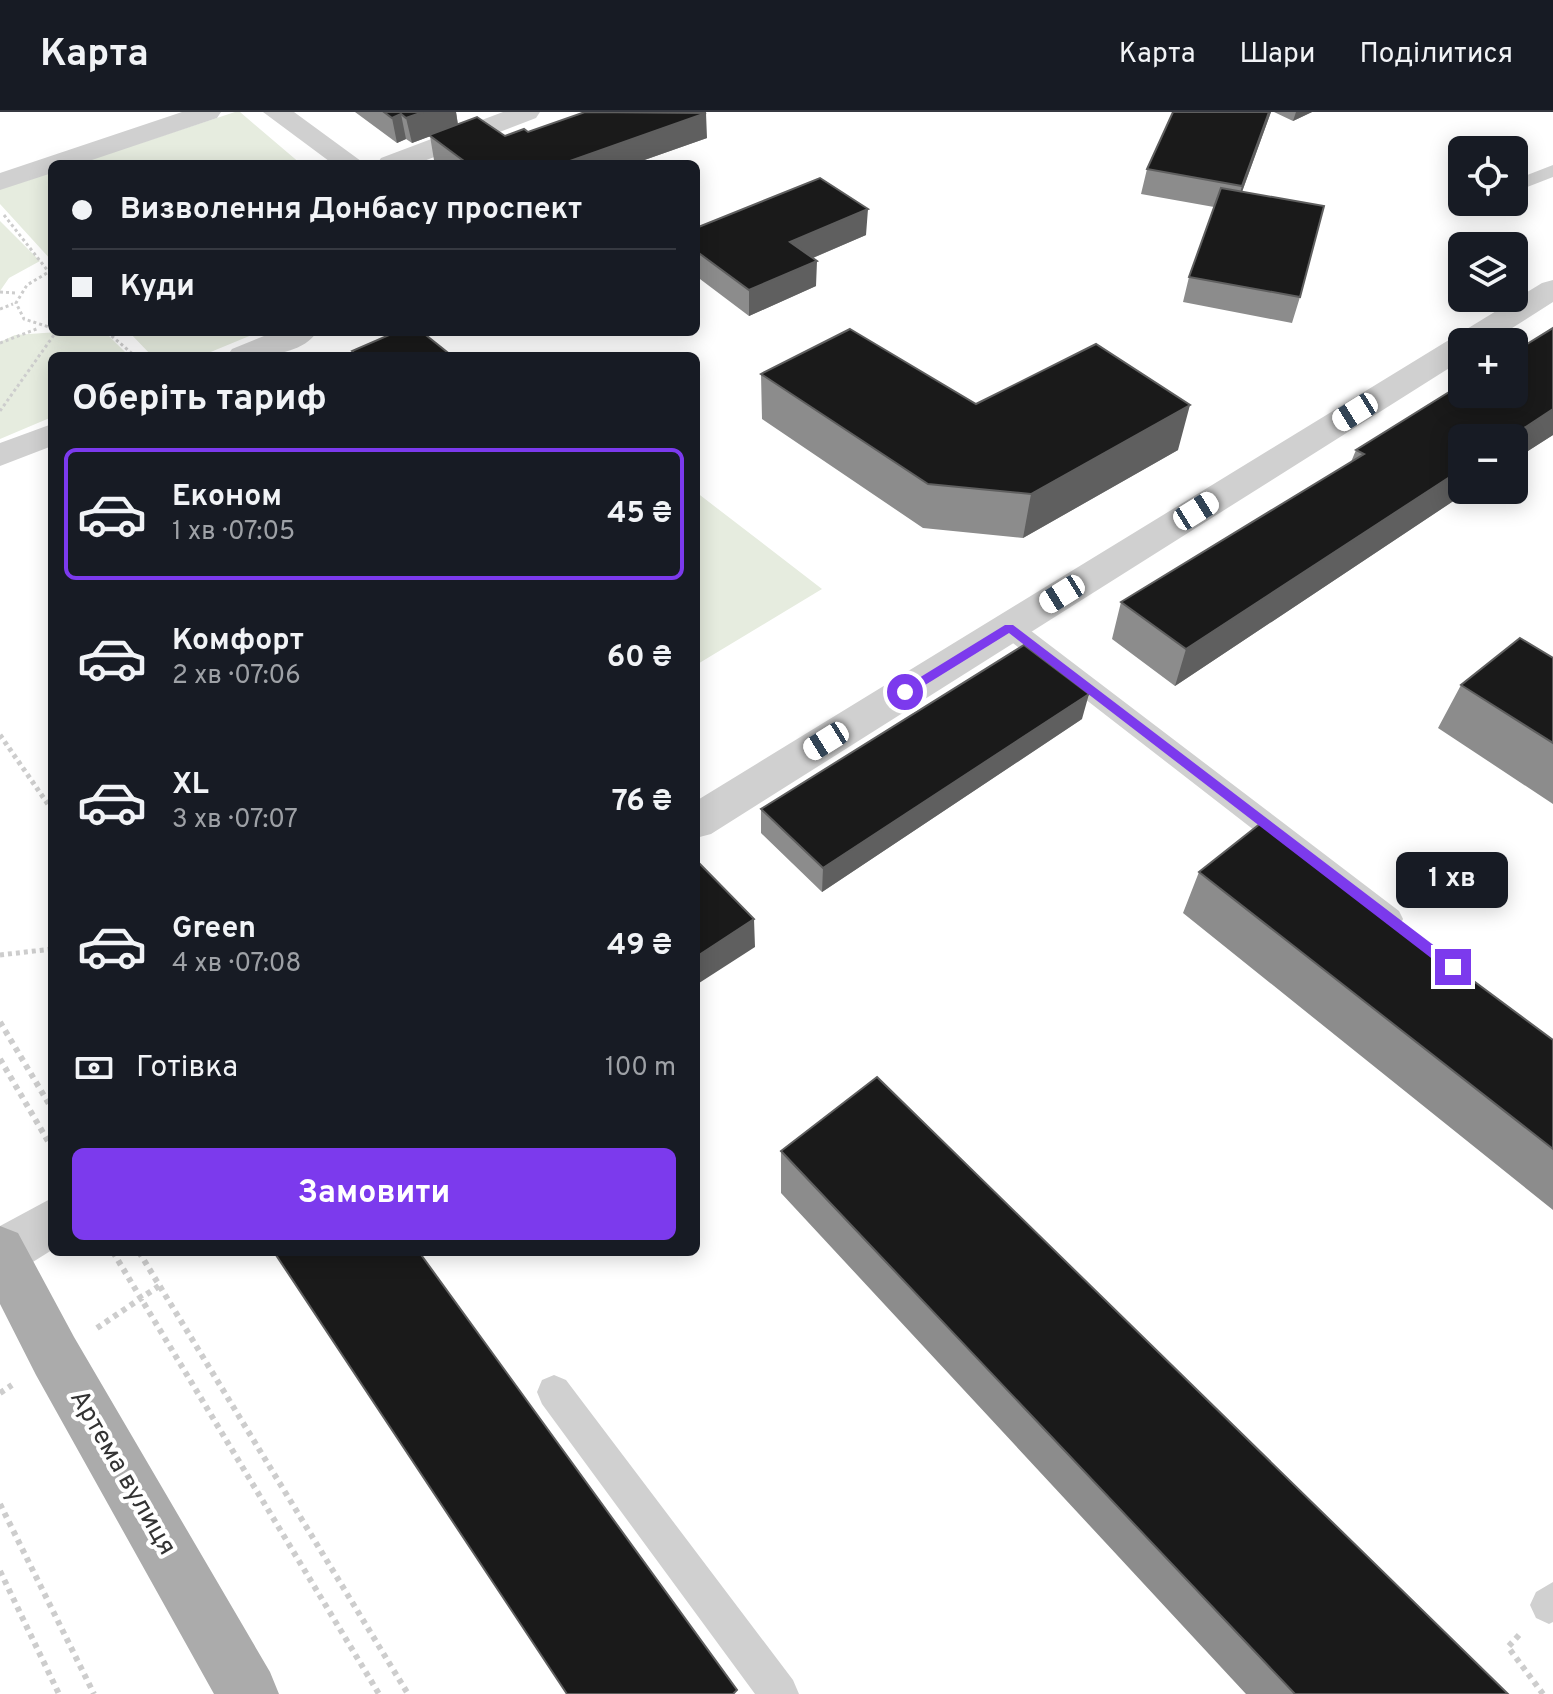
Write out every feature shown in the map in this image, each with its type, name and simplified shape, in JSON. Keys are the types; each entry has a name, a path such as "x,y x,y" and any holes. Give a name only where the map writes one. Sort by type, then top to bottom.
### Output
{"main road":[{"name":"Артема вулиця","path":"1,1252 55,1356 248,1694"}],"street":[{"path":"65,160 208,112"},
{"path":"276,112 345,160"},
{"path":"401,160 527,112"},
{"path":"0,182 48,166"},
{"path":"1490,328 1553,289"},
{"path":"253,352 291,336"},
{"path":"700,820 1448,355"},
{"path":"0,455 48,436"},
{"path":"1,1252 48,1224"}],"lane":[{"path":"1528,181 1553,170"},
{"path":"1009,627 1415,938"},
{"path":"554,1392 779,1694"}],"path":[{"path":"0,209 48,269"},
{"path":"48,272 28,281 16,293 13,304 15,313 24,321 48,329"},
{"path":"0,292 16,293"},
{"path":"0,309 13,304"},
{"path":"0,343 40,327"},
{"path":"0,411 50,336"},
{"path":"112,336 130,352"},
{"path":"0,735 48,804"},
{"path":"0,955 48,949"},
{"path":"0,1022 48,1102"},
{"path":"0,1059 48,1141"},
{"path":"115,1256 379,1694"},
{"path":"141,1256 408,1694"},
{"path":"0,1504 94,1694"},
{"path":"0,1571 59,1694"},
{"path":"1543,1694 1508,1647 1551,1603"}],"shaded area":[{"path":"240,112 296,160 89,160"},
{"path":"48,173 48,257 0,204 0,189"},
{"path":"0,221 40,261 9,278 0,291"},
{"path":"48,333 48,336 109,336 125,352 48,352 48,419 0,439 0,342 15,335"},
{"path":"133,336 249,336 211,352 148,352"},
{"path":"700,495 822,589 700,663"}],"building":[{"path":"384,112 423,112 406,118 401,114 392,118"},
{"path":"585,112 706,113 573,160 463,160 429,135 477,117 505,136 524,129 528,132"},
{"path":"1173,112 1269,112 1242,186 1147,169"},
{"path":"820,178 868,209 790,242 817,261 749,290 700,254 700,226"},
{"path":"1221,188 1324,206 1300,297 1189,277"},
{"path":"1553,328 1553,409 1528,425 1448,424 1448,478 1186,649 1121,602 1364,454 1356,450 1448,393 1448,408 1528,408 1528,343"},
{"path":"850,329 976,404 1096,344 1190,405 1031,494 928,484 761,374"},
{"path":"387,336 427,336 447,352 353,352"},
{"path":"1520,638 1553,658 1553,743 1461,685"},
{"path":"1024,645 1089,694 823,868 761,809"},
{"path":"1261,823 1553,1040 1553,1149 1199,872"},
{"path":"700,864 754,919 700,954"},
{"path":"877,1077 1508,1694 1295,1694 781,1151"},
{"path":"277,1256 422,1256 737,1690 733,1694 567,1694"}],"route":[{"path":"905,692 1009,627 1453,967"}]}
